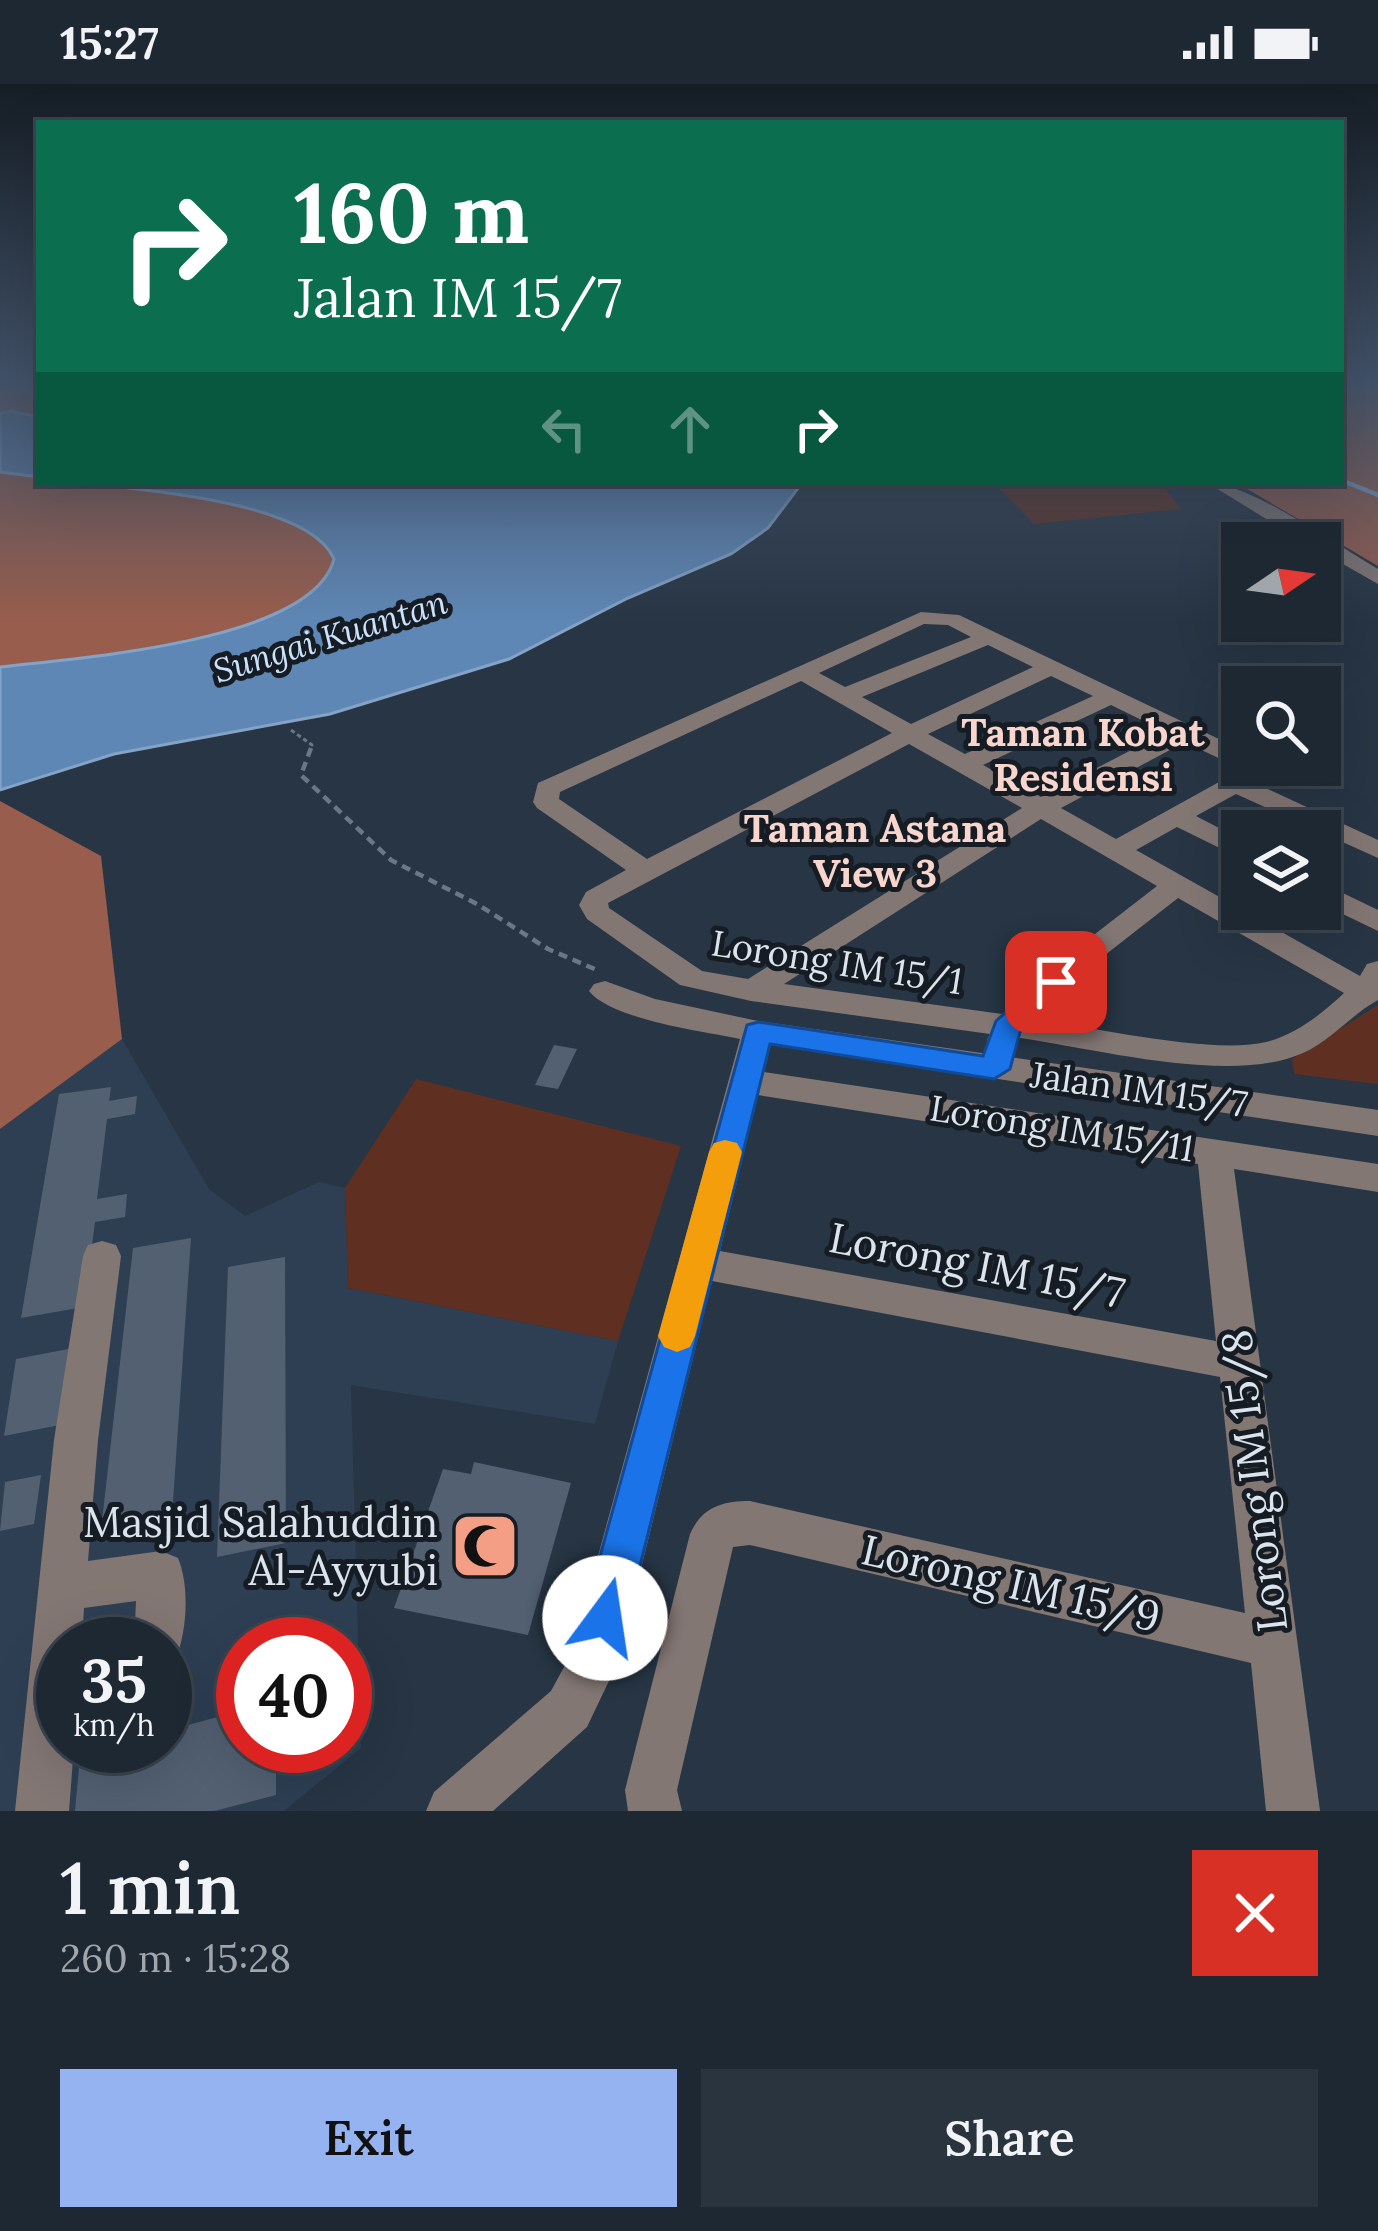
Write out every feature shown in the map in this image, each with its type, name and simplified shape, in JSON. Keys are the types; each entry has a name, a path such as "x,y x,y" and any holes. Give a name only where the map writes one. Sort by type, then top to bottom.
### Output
{"street":[{"path":"1222,486 1284,522"},
{"path":"1341,556 1378,578"},
{"path":"1052,667 907,732 645,871 546,802 543,794 551,784 921,618 952,619 989,637 1052,667 1185,731 1221,753"},
{"path":"844,696 989,637"},
{"name":"Lorong IM 15/1","path":"645,871 596,898 597,914 691,978 755,1012 1006,1028 1194,1052 1263,1054 1330,1023 1373,982 1177,885 801,672"},
{"path":"964,764 1112,696"},
{"path":"453,1811 568,1709 593,1662 745,1081 755,1012 1041,808 1185,731"},
{"path":"1116,850 1224,786"},
{"path":"1274,786 1378,850"},
{"path":"1178,817 1221,839"},
{"path":"994,1069 1006,1028 1177,885"},
{"path":"1341,902 1378,922"},
{"name":"Jalan IM 15/7","path":"605,991 648,1008 755,1012 994,1069 1378,1123"},
{"name":"Lorong IM 15/11","path":"745,1081 1378,1178"},
{"name":"Lorong IM 15/8","path":"1214,1151 1293,1811"},
{"path":"42,1811 61,1588 102,1256"},
{"name":"Lorong IM 15/7","path":"695,1262 1240,1363"},
{"name":"Lorong IM 15/9","path":"656,1811 651,1790 713,1534 728,1523 750,1523 1273,1644"},
{"path":"61,1588 161,1574 159,1617"}],"path":[{"path":"291,730 312,745 301,775 392,860 477,904 548,949 606,974 611,980 605,991"}],"shaded area":[{"path":"1344,462 1378,462 1378,566 1341,544 1341,522 1303,522 1242,486 1344,486"},
{"path":"0,472 36,477 36,486 108,486 246,508 286,521 316,538 334,559 316,587 282,610 237,628 132,651 0,667"},
{"path":"997,486 1163,486 1181,509 1034,524"},
{"path":"0,801 101,856 122,1039 0,1129"},
{"path":"1378,1005 1378,1084 1294,1074 1292,1059"},
{"path":"122,1039 209,1189 245,1216 319,1182 345,1188 348,1288 618,1341 595,1424 351,1385 357,1617 216,1617 216,1773 330,1773 284,1811 0,1811 0,1129"},
{"path":"416,1079 681,1146 618,1341 348,1288 345,1188"}],"water":[{"path":"0,462 36,462 36,477 0,472"},
{"name":"Sungai Kuantan","path":"110,486 800,486 768,528 731,554 628,598 509,659 330,714 114,754 0,790 0,667 132,651 238,628 283,610 316,587 334,559 319,539 293,524 183,495"}],"building":[{"path":"554,1045 577,1049 558,1089 535,1085"},
{"path":"111,1087 109,1101 137,1096 135,1114 107,1119 97,1199 127,1194 125,1217 95,1222 84,1307 21,1318 59,1094"},
{"path":"191,1238 172,1516 101,1530 133,1248"},
{"path":"285,1257 286,1543 217,1557 228,1267"},
{"path":"79,1347 70,1423 4,1436 16,1359"},
{"name":"Masjid Salahuddin Al-Ayyubi","path":"474,1462 571,1483 528,1635 394,1608 443,1469 471,1474"},
{"path":"41,1475 34,1524 0,1531 5,1482"},
{"path":"216,1717 216,1773 276,1773 276,1795 214,1811 75,1811 79,1773 192,1773 192,1724"}],"waterway":[{"path":"1344,481 1378,495"}],"slow traffic":[{"path":"677,1336 725,1152"}],"place":[{"name":"Masjid Salahuddin Al-Ayyubi","path":"485,1546"}],"district":[{"name":"Taman Kobat Residensi","path":"1083,754"},
{"name":"Taman Astana View 3","path":"875,850"}],"route":[{"path":"605,1618 758,1032 994,1069 1006,1028 1056,982"}]}
